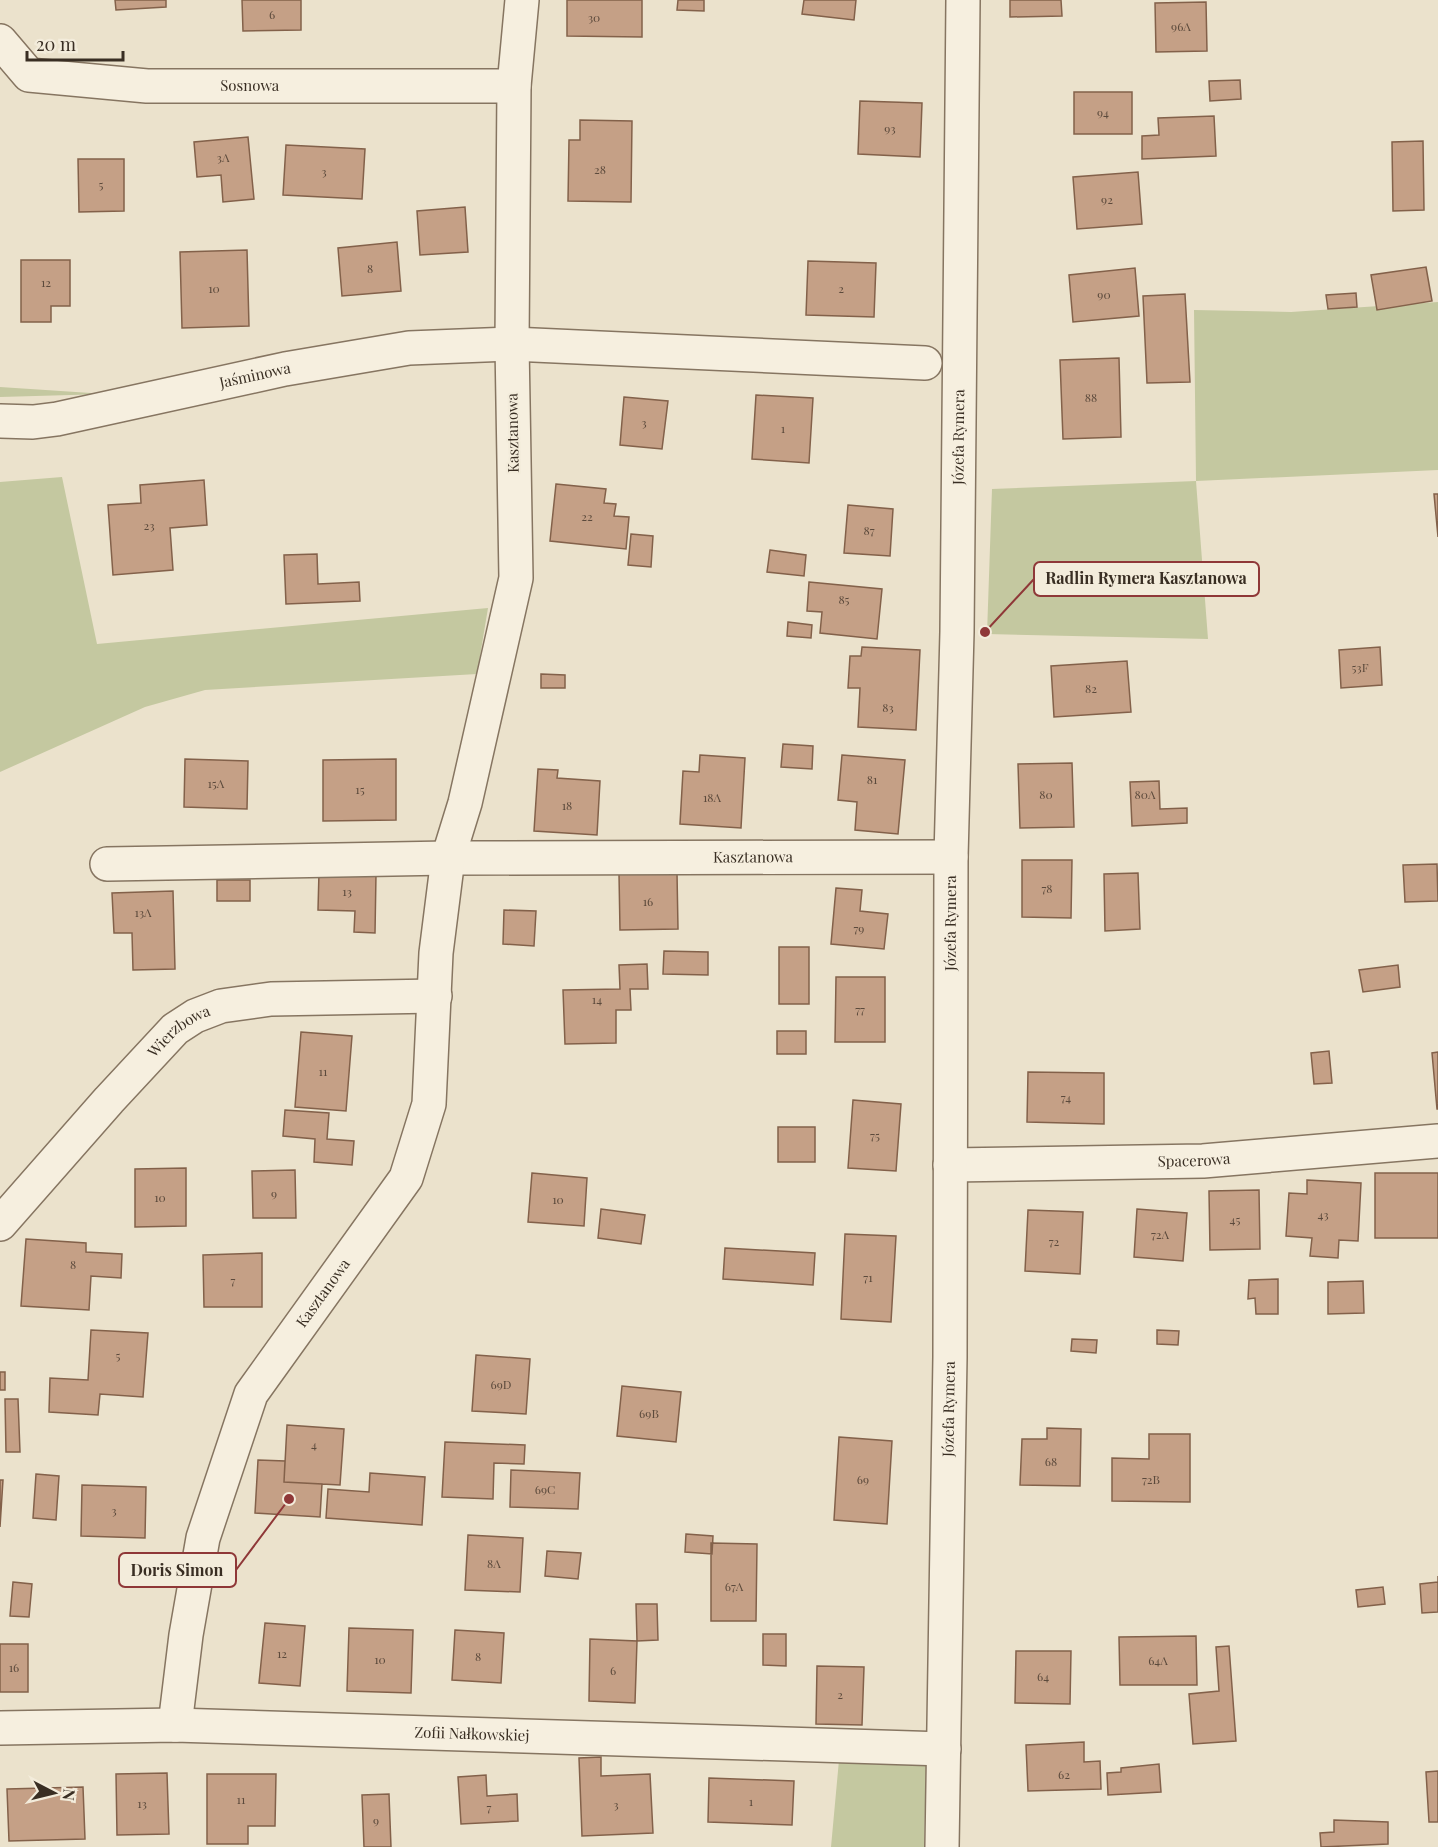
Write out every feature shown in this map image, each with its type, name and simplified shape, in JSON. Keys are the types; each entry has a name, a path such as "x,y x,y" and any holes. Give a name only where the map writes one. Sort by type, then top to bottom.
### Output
{"street":[{"name":"Kasztanowa","path":"175,1725 186,1635 203,1538 251,1394 406,1178 429,1104 436,953 448,858 465,803 516,578 512,344 514,86 522,0"},
{"name":"Józefa Rymera","path":"942,1847 951,1165 951,857 957,632 963,0"},
{"name":"Sosnowa","path":"0,41 30,75 147,86 514,86"},
{"name":"Jaśminowa","path":"0,421 33,422 57,419 285,369 409,348 512,344 925,363"},
{"name":"Kasztanowa","path":"107,864 448,858 951,857"},
{"name":"Wierzbowa","path":"0,1224 175,1029 195,1016 221,1005 271,999 435,996"},
{"name":"Spacerowa","path":"951,1165 1203,1161 1438,1141"},
{"name":"Zofii Nałkowskiej","path":"0,1728 175,1725 944,1749"}],"green space":[{"path":"1438,302 1438,470 1196,481 1194,310 1291,312"},
{"path":"0,387 106,394 0,397"},
{"path":"62,477 97,644 488,608 477,674 205,690 145,707 0,772 0,482"},
{"path":"1196,481 1208,639 987,634 992,489"},
{"path":"839,1760 926,1763 924,1847 831,1847"}],"building":[{"path":"115,0 166,0 166,7 116,10"},
{"path":"242,0 301,0 301,30 243,31"},
{"path":"567,0 642,0 642,37 567,36"},
{"path":"678,0 704,0 704,11 677,10"},
{"path":"804,0 856,0 854,20 802,14"},
{"path":"1010,0 1061,0 1062,16 1010,17"},
{"path":"1206,2 1207,51 1156,52 1155,3"},
{"path":"1240,80 1241,99 1210,101 1209,81"},
{"path":"1074,92 1132,92 1132,134 1074,134"},
{"path":"860,101 922,103 920,157 858,154"},
{"path":"1214,116 1216,156 1142,159 1142,136 1159,135 1158,118"},
{"path":"580,120 632,121 631,202 568,201 569,140 580,140"},
{"path":"248,137 254,199 223,202 221,175 197,177 194,142"},
{"path":"1423,141 1424,210 1393,211 1392,142"},
{"path":"286,145 365,149 362,199 283,195"},
{"path":"78,159 124,159 124,211 79,212"},
{"path":"1138,172 1142,224 1077,229 1073,177"},
{"path":"465,207 468,252 420,255 417,211"},
{"path":"397,242 401,291 342,296 338,248"},
{"path":"247,250 249,326 182,328 180,252"},
{"path":"21,260 70,260 70,306 51,306 51,322 21,322"},
{"path":"808,261 876,263 874,317 806,315"},
{"path":"1426,267 1432,301 1377,310 1371,275"},
{"path":"1135,268 1139,316 1073,322 1069,275"},
{"path":"1356,293 1357,307 1328,309 1326,295"},
{"path":"1185,294 1190,382 1147,383 1143,296"},
{"path":"1119,358 1121,437 1063,439 1060,360"},
{"path":"756,395 813,398 809,463 752,459"},
{"path":"624,397 668,401 662,449 620,445"},
{"path":"204,480 207,525 170,528 173,570 113,575 108,505 141,503 140,485"},
{"path":"556,484 606,489 604,503 616,504 614,516 629,517 626,549 550,541"},
{"path":"1434,494 1438,494 1438,537"},
{"path":"848,505 893,509 890,556 844,553"},
{"path":"631,534 653,536 651,567 628,565"},
{"path":"770,550 806,555 804,576 767,572"},
{"path":"317,554 318,584 359,582 360,601 286,604 284,555"},
{"path":"809,582 882,589 877,639 820,633 822,612 807,611"},
{"path":"788,622 812,625 811,638 787,636"},
{"path":"862,647 920,650 916,730 858,727 860,688 848,688 850,656 861,656"},
{"path":"1380,647 1382,685 1341,688 1339,650"},
{"path":"1127,661 1131,712 1054,717 1051,666"},
{"path":"541,674 565,675 565,688 541,688"},
{"path":"783,744 813,746 812,769 781,767"},
{"path":"700,755 745,758 741,828 680,824 683,771 699,772"},
{"path":"842,755 905,760 898,834 855,830 857,802 838,800"},
{"path":"185,759 248,761 247,809 184,807"},
{"path":"396,759 396,820 323,821 323,760"},
{"path":"1072,763 1074,827 1020,828 1018,764"},
{"path":"538,769 558,770 557,778 600,781 597,835 534,831"},
{"path":"1159,781 1160,809 1187,808 1187,823 1132,826 1130,782"},
{"path":"1022,860 1072,860 1071,918 1022,917"},
{"path":"1437,864 1438,901 1405,902 1403,865"},
{"path":"319,872 376,874 375,933 354,932 355,911 318,910"},
{"path":"677,873 678,929 620,930 619,874"},
{"path":"1138,873 1140,929 1105,931 1104,874"},
{"path":"217,880 250,880 250,901 217,901"},
{"path":"836,888 862,890 860,911 888,914 884,949 831,944"},
{"path":"173,891 175,969 133,970 132,933 114,933 112,893"},
{"path":"504,910 536,911 534,946 503,944"},
{"path":"779,947 809,947 809,1004 779,1004"},
{"path":"664,951 708,952 708,975 663,974"},
{"path":"647,964 648,989 630,989 631,1010 616,1010 616,1043 565,1044 563,990 620,989 619,965"},
{"path":"1398,965 1400,987 1363,992 1359,970"},
{"path":"836,977 885,977 885,1042 835,1042"},
{"path":"777,1031 806,1031 806,1054 777,1054"},
{"path":"301,1032 352,1036 346,1111 295,1107"},
{"path":"1329,1051 1332,1083 1314,1084 1311,1053"},
{"path":"1438,1052 1438,1109 1437,1109 1432,1053"},
{"path":"1028,1072 1104,1073 1104,1124 1027,1122"},
{"path":"853,1100 901,1104 896,1171 848,1168"},
{"path":"285,1110 329,1113 327,1139 354,1141 352,1165 314,1162 315,1139 283,1136"},
{"path":"778,1127 815,1127 815,1162 778,1162"},
{"path":"186,1168 186,1226 135,1227 135,1169"},
{"path":"295,1170 296,1218 253,1218 252,1171"},
{"path":"532,1173 587,1178 584,1226 528,1222"},
{"path":"1375,1173 1438,1173 1438,1238 1375,1238"},
{"path":"1307,1180 1361,1183 1358,1241 1339,1240 1338,1258 1310,1256 1312,1238 1286,1236 1289,1193 1307,1194"},
{"path":"1259,1190 1260,1249 1210,1250 1209,1191"},
{"path":"601,1209 645,1215 641,1244 598,1238"},
{"path":"1137,1209 1187,1213 1183,1261 1134,1257"},
{"path":"1028,1210 1083,1212 1080,1274 1025,1271"},
{"path":"845,1234 896,1236 891,1322 841,1319"},
{"path":"26,1239 86,1243 86,1252 122,1254 121,1278 91,1276 89,1310 21,1306"},
{"path":"725,1248 815,1253 813,1285 723,1279"},
{"path":"262,1253 262,1307 204,1307 203,1255"},
{"path":"1278,1279 1278,1314 1256,1314 1255,1298 1248,1299 1249,1280"},
{"path":"1363,1281 1364,1313 1328,1314 1328,1282"},
{"path":"91,1330 148,1333 143,1397 100,1394 98,1415 49,1412 50,1378 88,1380"},
{"path":"1157,1330 1179,1331 1178,1345 1157,1344"},
{"path":"1072,1339 1097,1340 1096,1353 1071,1351"},
{"path":"476,1355 530,1359 526,1414 472,1411"},
{"path":"0,1372 5,1372 5,1390 0,1390"},
{"path":"622,1386 681,1392 676,1442 617,1436"},
{"path":"5,1399 18,1399 20,1452 6,1452"},
{"path":"287,1425 344,1429 340,1485 284,1482"},
{"path":"1047,1428 1081,1429 1080,1486 1020,1485 1022,1439 1047,1439"},
{"path":"1149,1434 1190,1434 1190,1502 1112,1501 1112,1458 1149,1459"},
{"path":"839,1437 892,1441 887,1524 834,1520"},
{"path":"445,1442 525,1445 524,1464 494,1463 493,1499 442,1497"},
{"path":"258,1460 285,1461 284,1482 322,1484 320,1517 255,1513"},
{"path":"511,1470 580,1473 578,1509 510,1507"},
{"path":"370,1473 425,1477 422,1525 326,1518 328,1489 369,1492"},
{"path":"36,1474 59,1476 56,1520 33,1518"},
{"path":"0,1480 3,1480 0,1527"},
{"path":"82,1485 146,1487 145,1538 81,1536"},
{"path":"686,1534 713,1536 712,1554 685,1552"},
{"path":"468,1535 523,1538 520,1592 465,1590"},
{"path":"711,1543 757,1544 756,1621 711,1621"},
{"path":"547,1551 581,1553 578,1579 545,1576"},
{"path":"13,1582 32,1584 29,1617 10,1616"},
{"path":"1438,1582 1438,1612 1422,1613 1420,1584"},
{"path":"1383,1587 1385,1604 1358,1607 1356,1590"},
{"path":"636,1604 657,1604 658,1640 637,1641"},
{"path":"265,1623 305,1626 300,1686 259,1683"},
{"path":"349,1628 413,1630 411,1693 347,1691"},
{"path":"455,1630 504,1633 501,1683 452,1680"},
{"path":"763,1634 786,1634 786,1666 763,1665"},
{"path":"1196,1636 1197,1685 1120,1685 1119,1637"},
{"path":"590,1639 637,1641 635,1703 589,1701"},
{"path":"0,1644 28,1644 28,1692 0,1692"},
{"path":"1229,1646 1236,1741 1193,1744 1189,1694 1219,1691 1216,1647"},
{"path":"1016,1651 1071,1651 1070,1704 1015,1703"},
{"path":"817,1666 864,1667 862,1725 816,1724"},
{"path":"1084,1742 1084,1762 1100,1761 1101,1789 1028,1791 1026,1745"},
{"path":"601,1757 601,1776 650,1774 653,1833 582,1836 579,1758"},
{"path":"1159,1764 1161,1792 1108,1795 1107,1773 1121,1772 1121,1768"},
{"path":"1438,1771 1438,1822 1429,1822 1426,1772"},
{"path":"167,1773 169,1834 117,1835 116,1774"},
{"path":"207,1774 276,1774 275,1826 248,1826 248,1844 207,1844"},
{"path":"486,1775 487,1796 517,1794 518,1821 461,1824 458,1777"},
{"path":"709,1778 794,1781 792,1825 708,1822"},
{"path":"83,1787 85,1839 9,1841 7,1789"},
{"path":"389,1794 391,1847 364,1847 362,1795"},
{"path":"1334,1820 1388,1822 1388,1844 1321,1847 1320,1833 1334,1832"}],"place":[{"name":"Radlin Rymera Kasztanowa","path":"985,632"},
{"name":"Doris Simon","path":"289,1499"}]}
